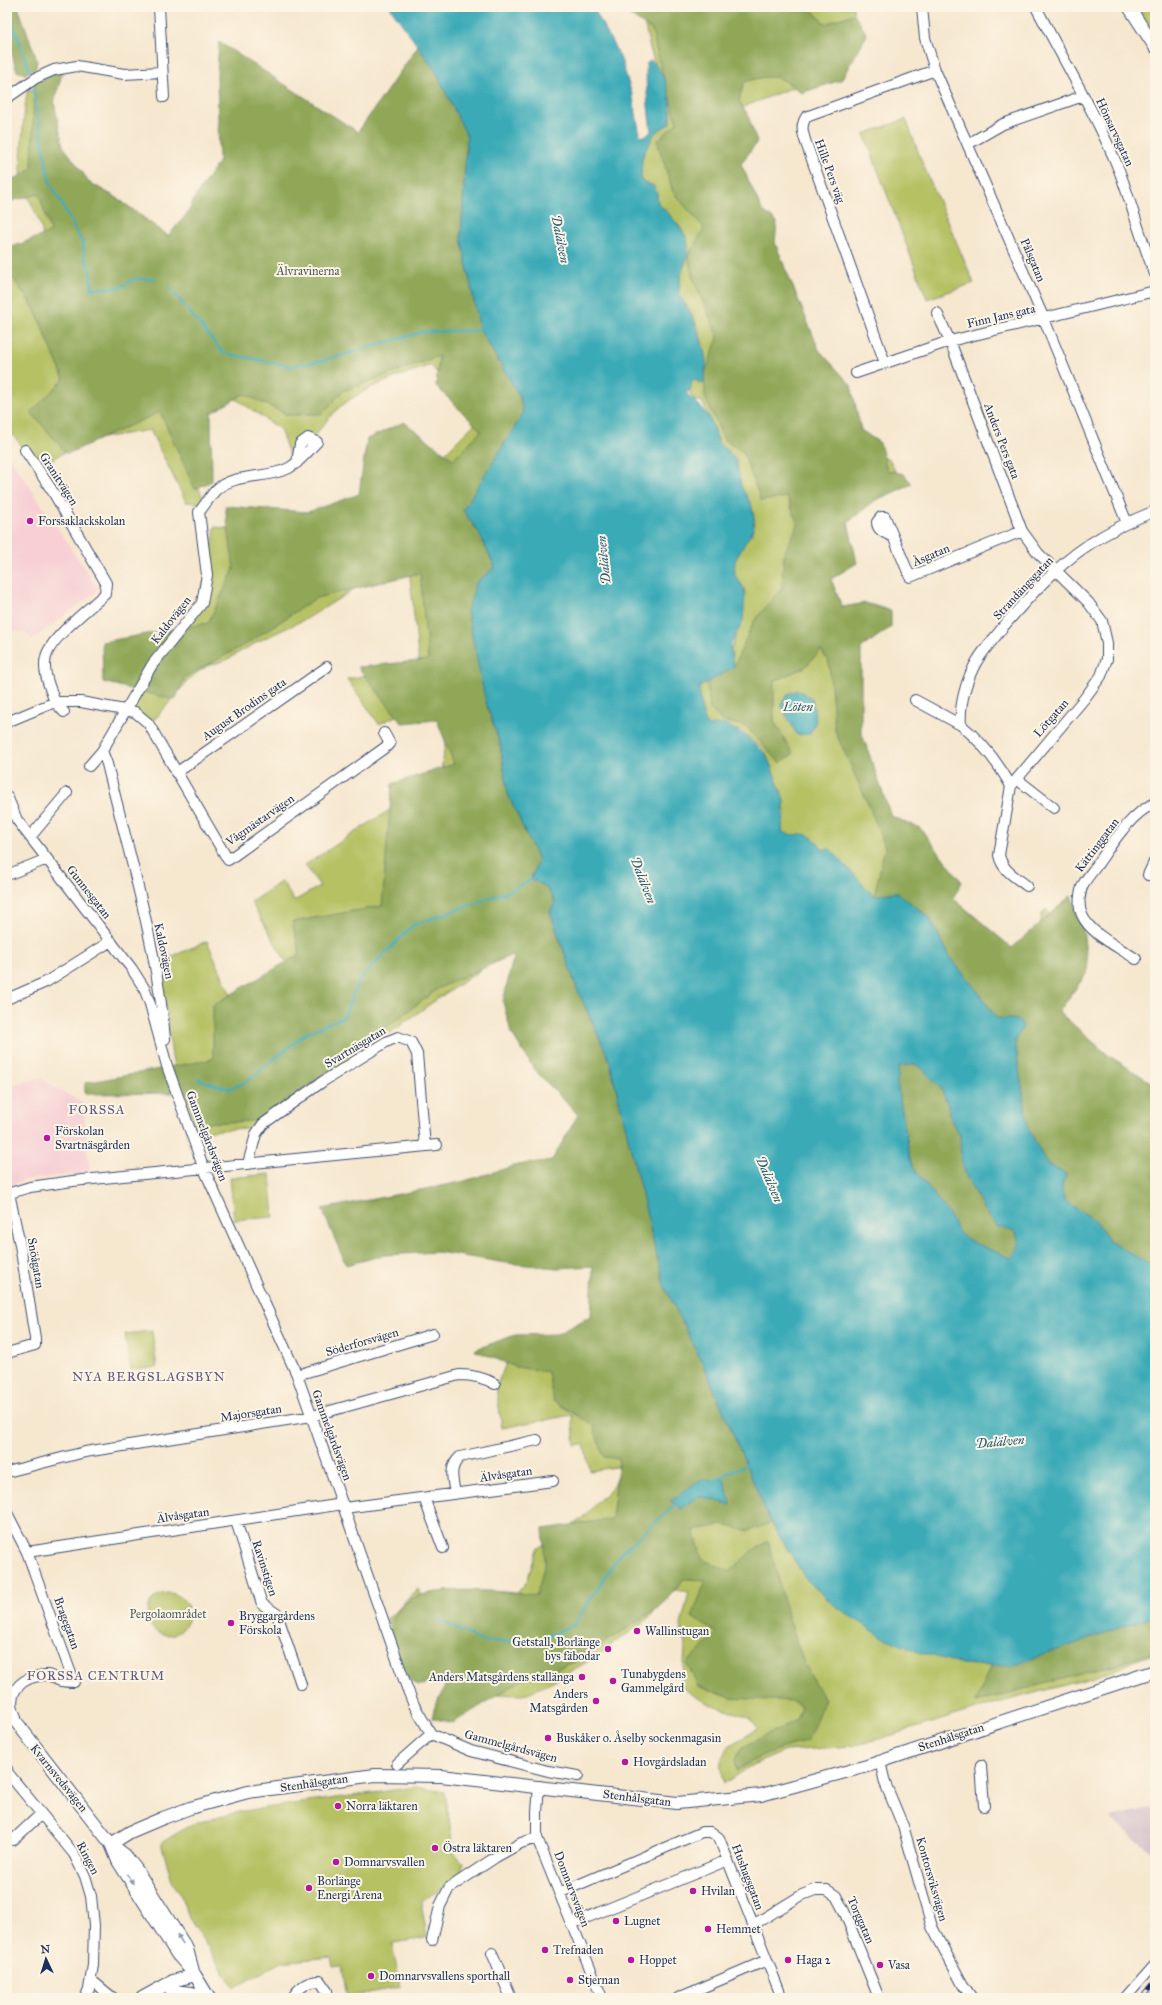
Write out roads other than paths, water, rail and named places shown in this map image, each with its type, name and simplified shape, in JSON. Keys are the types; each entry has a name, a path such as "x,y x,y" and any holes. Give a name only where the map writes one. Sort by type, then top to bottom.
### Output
{"street":[{"path":"159,7 164,97"},
{"name":"Pålsgatan","path":"922,7 925,38 935,70 1044,319 1126,523"},
{"name":"Hönsarvsgatan","path":"1036,7 1084,96 1119,170 1143,244 1155,274"},
{"path":"1129,7 1155,48"},
{"path":"7,98 36,78 54,70 78,66 124,74 162,72"},
{"name":"Hille Pers väg","path":"885,362 806,143 802,129 803,123 806,117 935,70"},
{"path":"968,144 1003,124 1084,96"},
{"name":"Finn Jans gata","path":"856,373 950,341 1155,291"},
{"name":"Anders Pers gata","path":"937,313 950,341 1022,531 1038,553 1055,570"},
{"name":"Kaldovägen","path":"89,766 102,751 152,665 202,603 207,575 199,512 217,489 240,478 269,474 288,468 297,463 300,444 308,438 316,442"},
{"name":"Granitvägen","path":"25,450 57,498 106,583 105,594 53,642 46,656 46,673 55,702 64,712"},
{"name":"Strandängsgatan","path":"961,724 960,715 970,677 977,660 1019,608 1055,570 1087,545 1126,523 1154,512"},
{"name":"Åsgatan","path":"885,517 910,577 1022,531"},
{"name":"Lötgatan","path":"1014,782 1084,699 1101,676 1107,659 1107,643 1102,621 1088,602 1055,570"},
{"name":"August Brodins gata","path":"176,773 327,667"},
{"path":"915,700 961,724 970,732 1014,782 1054,808"},
{"path":"7,722 55,702 81,702 126,710"},
{"name":"Vågmästarvägen","path":"126,710 135,712 148,723 228,860 390,744 384,733"},
{"name":"Kaldovägen","path":"102,751 107,764 154,962 162,1005 167,1066"},
{"path":"1014,782 999,855 1005,870 1027,886"},
{"path":"31,836 67,793"},
{"name":"Gunnesgatan","path":"7,796 17,820 31,836 47,860 132,969 144,988 150,1004"},
{"name":"Kättinggatan","path":"1136,959 1097,933 1087,923 1082,914 1080,895 1084,883 1126,827 1149,806 1155,803"},
{"path":"7,875 47,860"},
{"path":"1148,875 1155,860"},
{"path":"7,999 46,982 111,942"},
{"name":"Gammelgårdsvägen","path":"150,1004 167,1066 204,1169 296,1375 312,1416 407,1688 414,1705 430,1734 471,1751 548,1771 578,1776"},
{"name":"Svartnäsgatan","path":"248,1164 256,1134 263,1124 322,1082 386,1042 398,1037 411,1042 417,1054 425,1146"},
{"path":"8,1193 30,1187 73,1181 437,1145"},
{"name":"Snöågatan","path":"7,1353 35,1345 20,1245 8,1193"},
{"name":"Söderforsvägen","path":"296,1375 433,1334"},
{"name":"Majorsgatan","path":"7,1472 85,1452 312,1416 459,1375 487,1379 495,1384"},
{"path":"455,1494 452,1470 454,1463 460,1457 537,1440"},
{"name":"Älvåsgatan","path":"26,1552 343,1506 424,1498 553,1481"},
{"path":"424,1498 443,1548"},
{"name":"Bragegatan","path":"7,1513 26,1552 74,1682 60,1681 49,1675 36,1677 20,1683 14,1691 11,1705 25,1736"},
{"name":"Ravinstigen","path":"236,1521 262,1604 277,1614 301,1684"},
{"name":"Stenhålsgatan","path":"111,1844 130,1832 163,1818 190,1808 248,1792 375,1775 441,1776 539,1786 676,1803 762,1795 880,1761 1155,1671"},
{"name":"Kvarnsvedsvägen","path":"7,1710 25,1736 111,1844 125,1855 136,1869 187,1949 195,1975"},
{"path":"397,1764 430,1734"},
{"name":"Kontorsviksvägen","path":"880,1761 885,1783 903,1826 932,1927 963,1985 972,1998"},
{"path":"982,1765 984,1806"},
{"name":"Ringen","path":"7,1772 74,1854 85,1876 91,1896 94,1925 93,1965 91,1980 85,1998"},
{"name":"Domnarvsvägen","path":"539,1786 537,1838 558,1893 602,1998"},
{"path":"13,1840 41,1814"},
{"name":"Hushagsgatan","path":"558,1893 702,1832 711,1832 719,1838 782,1998"},
{"path":"432,1940 440,1906 449,1888 502,1853 521,1843 537,1838"},
{"name":"Kvarnsvedsvägen","path":"111,1844 118,1862 177,1954 195,1975 209,1998"},
{"path":"571,1924 728,1860"},
{"name":"Torggatan","path":"753,1925 802,1895 815,1890 827,1890 836,1896 844,1911 879,1998"},
{"path":"492,1953 511,1998"},
{"path":"151,1998 172,1986 179,1962 177,1954"},
{"path":"678,1998 767,1960"},
{"path":"1125,1998 1155,1964"},
{"path":"142,1998 195,1975"},
{"path":"91,1980 113,1998"},
{"path":"296,1998 296,1994 301,1986 312,1981 320,1981 327,1990 328,1998"},
{"path":"172,1986 204,1998"}],"water":[{"name":"Dalälven","path":"390,7 593,7 621,59 633,98 640,135 643,137 651,132 647,98 646,64 651,60 657,66 665,81 670,98 670,123 655,133 642,157 641,179 646,184 653,185 657,193 658,204 681,228 687,240 688,253 680,278 679,296 689,310 696,326 702,343 706,363 704,382 700,383 694,379 691,384 691,389 686,393 704,410 711,421 719,445 727,450 736,461 741,486 751,504 754,517 753,529 735,561 734,575 741,583 745,595 743,621 730,646 734,667 699,687 702,711 707,726 725,724 744,735 766,754 784,801 782,832 793,835 802,834 811,837 822,849 830,849 874,896 896,892 929,917 951,959 983,998 996,1018 1019,1020 1023,1026 1015,1042 1028,1128 1047,1164 1066,1174 1062,1190 1065,1201 1096,1221 1109,1240 1140,1259 1155,1265 1155,1615 1012,1666 962,1664 918,1652 882,1637 834,1605 807,1580 771,1523 704,1366 664,1285 609,1059 577,989 550,911 555,902 546,887 531,879 538,860 508,794 500,744 486,703 467,612 476,583 495,567 479,533 463,510 523,414 520,397 480,330 461,237 467,136 436,72","holes":["915,1064 941,1088 948,1105 953,1124 960,1135 961,1161 967,1178 987,1214 998,1227 1016,1232 1018,1247 1016,1252 1010,1258 970,1241 959,1233 948,1213 915,1170 910,1158 897,1083 899,1066"]},
{"name":"Löten","path":"798,690 812,698 816,722 810,734 797,735 782,707 782,703 788,694"},
{"path":"724,1478 731,1505 699,1496 681,1509 671,1501 698,1481"}],"waterway":[{"path":"7,7 29,70"},
{"path":"33,89 49,180 83,244 85,259 90,270 92,289 121,287 134,279 156,279"},
{"path":"169,287 223,353 290,366 322,361 422,332 483,330"},
{"path":"198,1079 228,1089 245,1083 306,1033 344,1017 359,980 413,925 512,890 534,878"},
{"path":"713,1480 748,1464"},
{"path":"439,1620 484,1642 538,1640 574,1625 620,1554 678,1502"}],"railway":[{"path":"1143,1998 1155,1983"},
{"path":"1151,1998 1155,1994"}],"place":[{"name":"Forssaklackskolan","path":"30,521"},
{"name":"Förskolan Svartnäsgården","path":"47,1138"},
{"name":"Bryggargårdens Förskola","path":"231,1623"},
{"name":"Wallinstugan","path":"637,1631"},
{"name":"Getstall, Borlänge bys fäbodar","path":"608,1649"},
{"name":"Anders Matsgårdens stallänga","path":"582,1677"},
{"name":"Tunabygdens Gammelgård","path":"613,1681"},
{"name":"Anders Matsgården","path":"596,1701"},
{"name":"Buskåker o. Åselby sockenmagasin","path":"548,1738"},
{"name":"Hovgårdsladan","path":"625,1762"},
{"name":"Norra läktaren","path":"338,1806"},
{"name":"Östra läktaren","path":"435,1848"},
{"name":"Domnarvsvallen","path":"336,1862"},
{"name":"Borlänge Energi Arena","path":"309,1888"},
{"name":"Hvilan","path":"693,1891"},
{"name":"Lugnet","path":"616,1921"},
{"name":"Hemmet","path":"708,1929"},
{"name":"Trefnaden","path":"545,1950"},
{"name":"Hoppet","path":"631,1960"},
{"name":"Haga 2","path":"788,1960"},
{"name":"Vasa","path":"880,1965"},
{"name":"Domnarvsvallens sporthall","path":"371,1976"},
{"name":"Stjernan","path":"570,1980"}],"district":[{"name":"FORSSA","path":"97,1109"},
{"name":"NYA BERGSLAGSBYN","path":"149,1376"},
{"name":"FORSSA CENTRUM","path":"96,1675"}],"park label":[{"name":"Älvravinerna","path":"308,271"},
{"name":"Pergolaområdet","path":"168,1614"}]}
